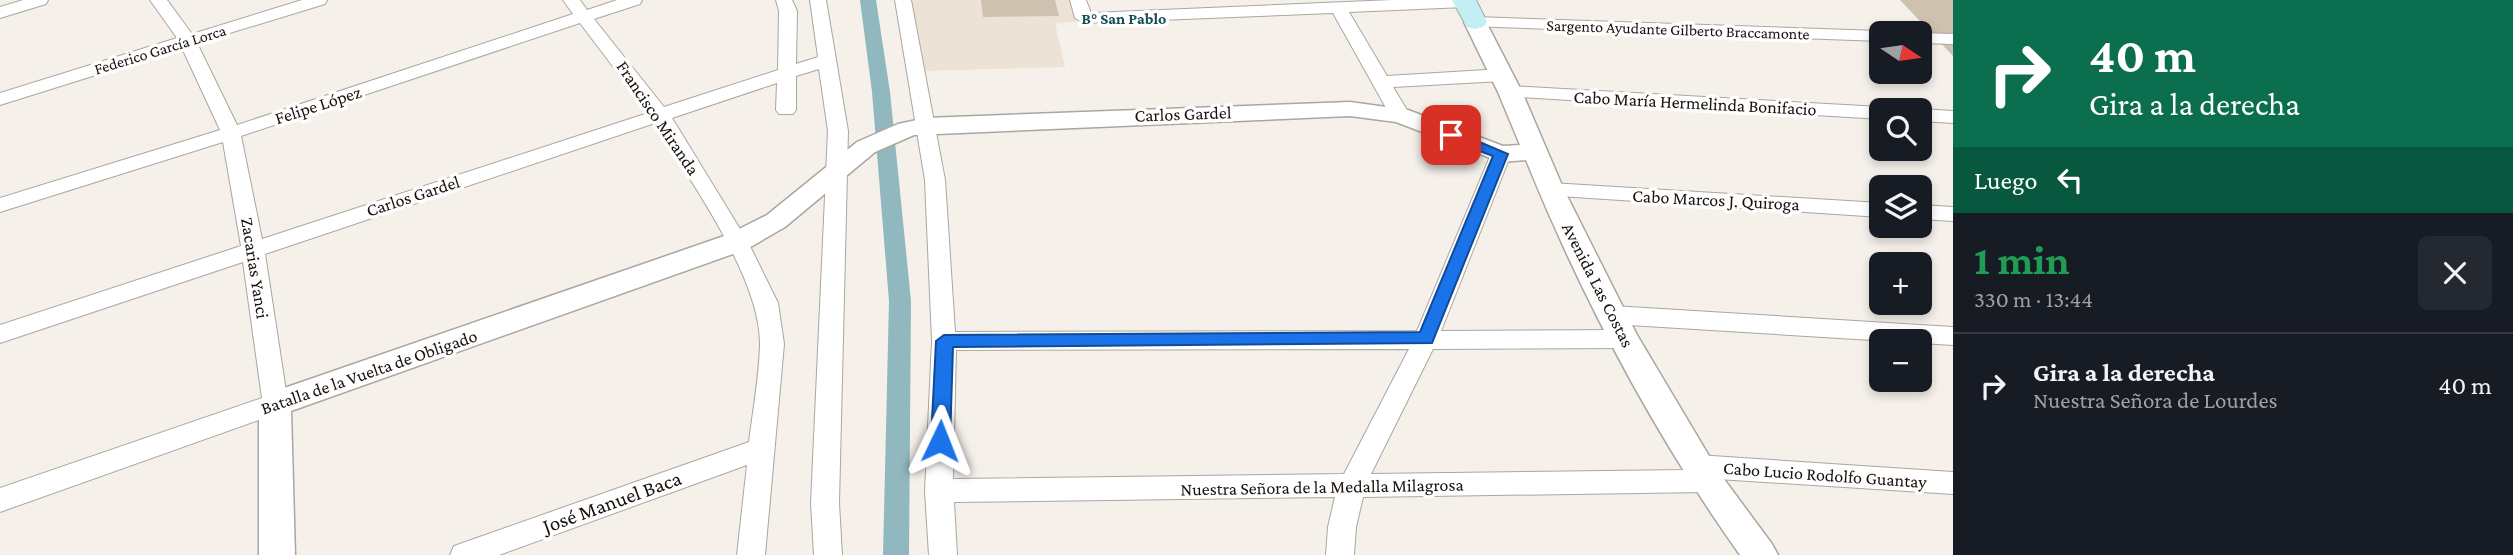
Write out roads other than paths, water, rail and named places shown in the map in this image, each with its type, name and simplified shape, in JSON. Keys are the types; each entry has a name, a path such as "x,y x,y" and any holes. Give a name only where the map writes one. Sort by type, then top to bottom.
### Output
{"street":[{"path":"0,13 40,0"},
{"name":"Zacarias Yanci","path":"158,0 187,40 231,133 253,250 275,404 277,555"},
{"name":"Federico García Lorca","path":"0,99 319,0"},
{"name":"Francisco Miranda","path":"571,0 660,115 737,242 766,303 772,344 751,555"},
{"name":"Felipe López","path":"0,205 231,133 634,0"},
{"path":"784,0 788,11 786,110"},
{"path":"818,0 838,131 825,503 828,555"},
{"path":"903,0 935,180 944,341 939,491 943,555"},
{"path":"1078,0 1084,18 1190,7 1301,4 1338,7 1468,8"},
{"path":"1338,7 1400,115"},
{"name":"Sargento Ayudante Gilberto Braccamonte","path":"1468,8 1869,35"},
{"name":"Avenida Las Costas","path":"1468,8 1506,83 1533,152 1619,327 1701,473 1760,555"},
{"path":"1932,38 1953,39"},
{"name":"Carlos Gardel","path":"0,334 827,61"},
{"path":"1381,82 1506,83"},
{"name":"Cabo María Hermelinda Bonifacio","path":"1506,83 1869,112"},
{"name":"Carlos Gardel","path":"837,168 875,142 926,125 1350,109 1400,115 1501,154 1533,152"},
{"path":"1932,116 1953,117"},
{"path":"1340,555 1340,537 1352,486 1426,339 1501,154"},
{"name":"Batalla de la Vuelta de Obligado","path":"0,500 737,242 776,221 837,168"},
{"name":"Cabo Marcos J. Quiroga","path":"1551,190 1869,209"},
{"path":"1932,213 1953,214"},
{"path":"944,341 1426,339 1619,327 1953,337"},
{"name":"José Manuel Baca","path":"464,555 760,449"},
{"name":"Cabo Lucio Rodolfo Guantay","path":"1701,473 1953,483"},
{"name":"Nuestra Señora de la Medalla Milagrosa","path":"939,491 1352,486 1701,473"}],"waterway":[{"path":"868,0 881,92 900,301 896,555"}],"district":[{"name":"B° San Pablo","path":"1124,18"}]}
